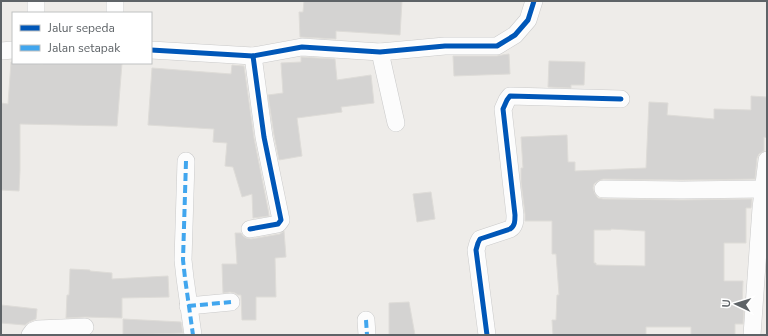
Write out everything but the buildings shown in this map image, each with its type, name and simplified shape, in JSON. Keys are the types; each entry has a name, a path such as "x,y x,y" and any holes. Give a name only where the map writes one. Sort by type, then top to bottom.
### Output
{"street":[{"path":"36,1 36,12"},
{"path":"115,1 115,12"},
{"path":"152,50 253,56 302,48 380,52 445,46 497,46 515,35 528,20 534,1"},
{"path":"1,51 12,50"},
{"path":"380,52 396,122"},
{"path":"250,229 278,224 281,220 264,137 253,56"},
{"path":"487,335 476,250 480,239 512,228 515,221 503,109 507,100 510,96 621,99"},
{"path":"752,335 764,209 763,189 767,160"},
{"path":"186,161 183,260 193,335"},
{"path":"603,189 763,189"},
{"path":"188,306 231,302"},
{"path":"30,335 33,331 38,329 85,327"}],"marked path":[{"path":"186,161 183,260 193,335"},
{"path":"188,306 231,302"},
{"path":"366,320 367,335"}],"cycle path":[{"path":"152,50 253,56 302,47 380,52 445,46 497,46 515,35 528,20 534,1"},
{"path":"250,229 278,224 281,220 264,137 253,56"},
{"path":"487,335 476,250 480,239 510,229 514,223 515,215 503,109 507,100 510,96 621,99"}]}
